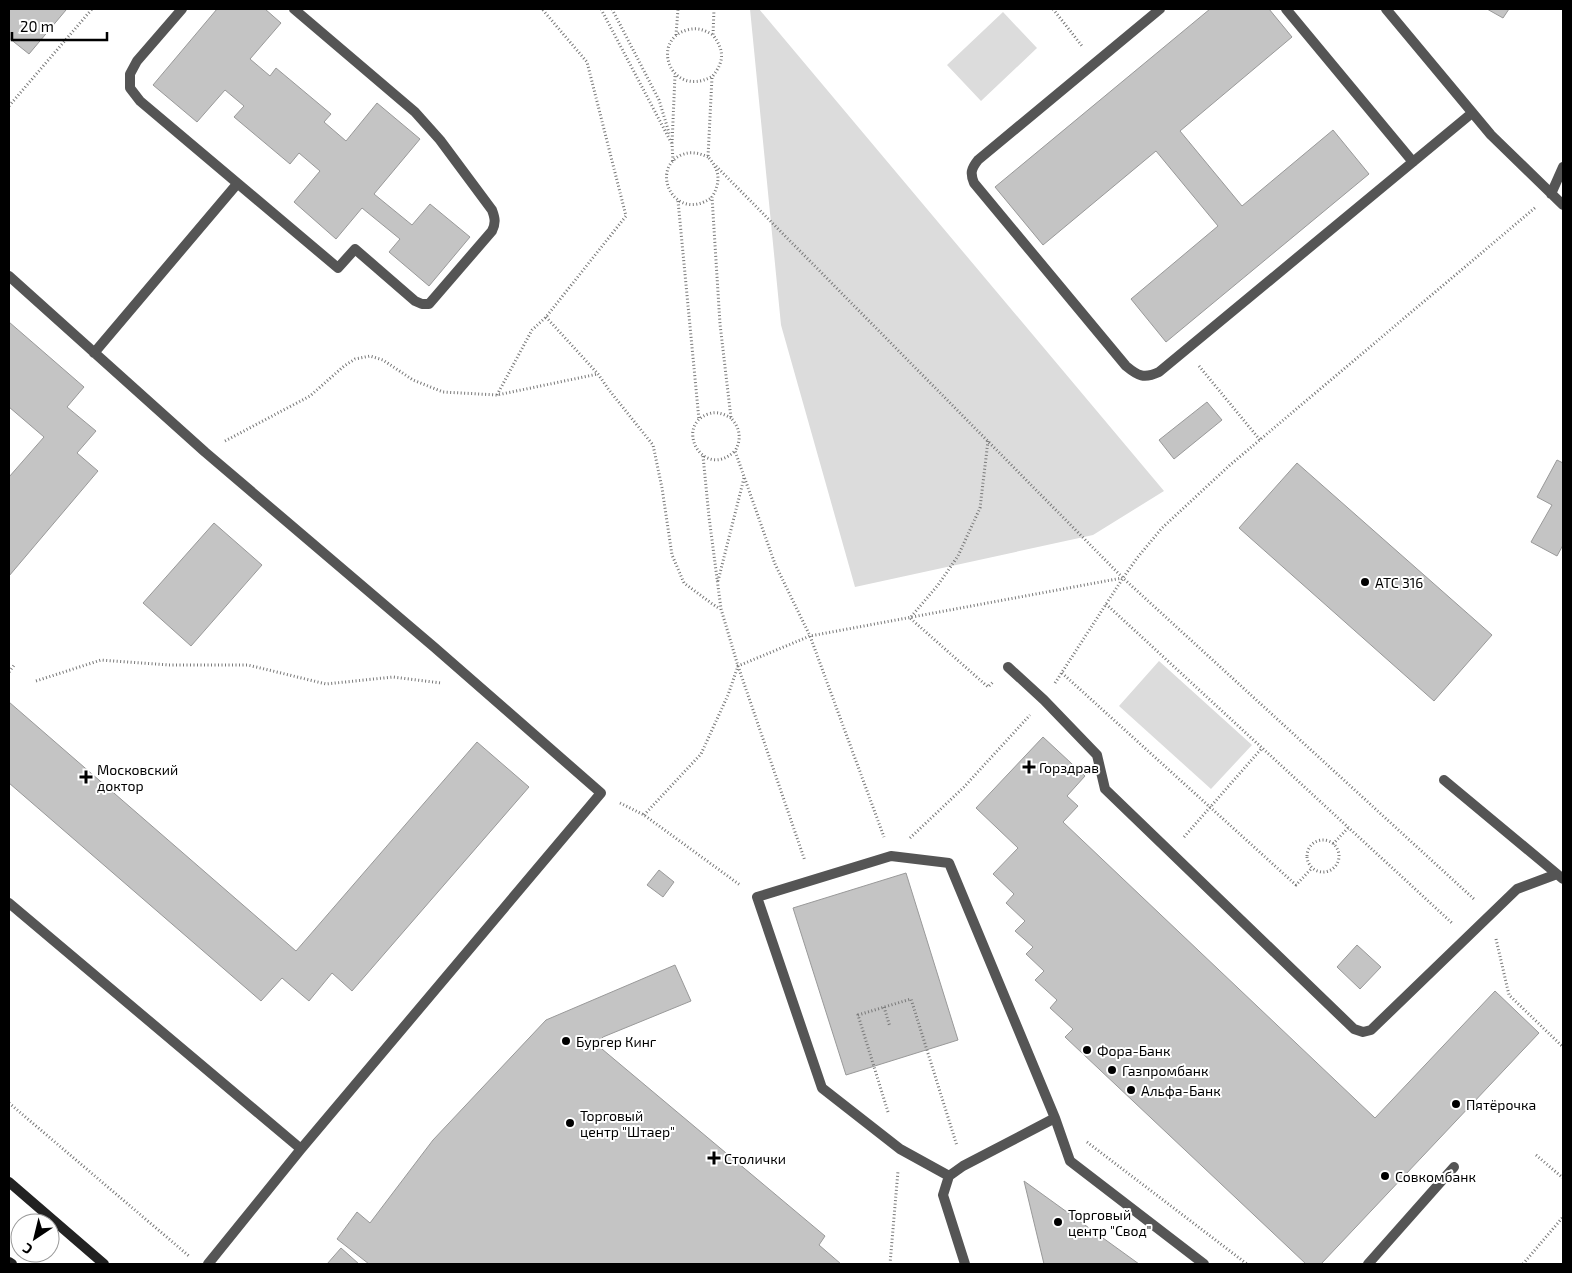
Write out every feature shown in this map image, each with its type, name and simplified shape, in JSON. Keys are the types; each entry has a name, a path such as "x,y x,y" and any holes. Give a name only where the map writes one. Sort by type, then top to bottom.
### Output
{"main road":[{"path":"9,1182 104,1264"}],"lane":[{"path":"182,9 137,61 130,74 130,88 140,101 338,268 354,249 416,301 422,304 429,304 492,231 495,225 492,210 424,122 399,98 294,9"},
{"path":"1160,9 978,160 971,168 974,184 1126,366 1137,375 1150,376 1159,372 1472,113"},
{"path":"1286,9 1413,162"},
{"path":"1386,9 1491,135 1563,205"},
{"path":"1551,194 1563,167"},
{"path":"94,353 237,184"},
{"path":"9,276 204,452 434,647 601,793 301,1149 208,1264"},
{"path":"1008,667 1044,700 1097,755 1105,789 1354,1029 1363,1032 1371,1030 1517,889 1560,877"},
{"path":"1444,780 1560,877"},
{"path":"948,1176 900,1150 822,1088 757,897 891,856 949,863 1070,1161 1204,1264"},
{"path":"9,903 301,1149"},
{"path":"966,1264 943,1195 948,1176 963,1166 1054,1118"},
{"path":"1368,1264 1454,1167"}],"path":[{"path":"9,106 92,9"},
{"path":"497,395 532,330 546,317 626,216 587,62 542,9"},
{"path":"601,9 672,144"},
{"path":"612,9 659,100 672,144"},
{"path":"676,35 678,9"},
{"path":"713,35 714,9"},
{"path":"1053,9 1095,63"},
{"path":"698,28 713,35 719,43 722,52 718,70 712,77 697,83 689,82 675,74 670,67 668,50 676,35 683,31 698,28"},
{"path":"673,161 675,74"},
{"path":"708,157 712,77"},
{"path":"714,164 718,172 719,181 717,190 712,197 699,204 684,204 678,201 672,194 668,186 667,177 668,169 673,161 679,156 694,152 708,157 1123,578 1491,915 1508,995 1563,1047"},
{"path":"735,451 775,564 810,636 891,856 964,787 1044,700 1123,578 1162,528 1230,465 1551,194"},
{"path":"712,197 720,324 731,418"},
{"path":"678,201 699,420"},
{"path":"546,317 598,374 653,445 662,488 672,555 684,582 720,609"},
{"path":"1185,350 1260,440"},
{"path":"204,452 310,396 344,366 355,359 370,356 383,360 413,380 443,392 497,395 598,374"},
{"path":"711,413 725,414 731,418 739,430 738,444 735,451 723,459 709,459 703,456 697,450 694,443 693,434 699,420 711,413"},
{"path":"910,618 938,585 958,556 980,508 988,441"},
{"path":"703,456 708,518 720,609 812,880"},
{"path":"718,584 744,478"},
{"path":"644,815 701,754 728,695 738,666 810,636 1123,578"},
{"path":"1106,604 1467,937"},
{"path":"910,618 988,687 1008,667"},
{"path":"36,681 101,660 169,665 248,664 326,684 393,677 442,683"},
{"path":"9,672 15,664"},
{"path":"1062,673 1296,885 1312,868"},
{"path":"1170,852 1262,748"},
{"path":"601,793 644,815 757,897"},
{"path":"1333,844 1348,828"},
{"path":"1319,840 1325,840 1338,849 1337,864 1333,868 1319,872 1312,868 1308,863 1307,856 1310,846 1319,840"},
{"path":"888,1112 858,1015 911,999 963,1166"},
{"path":"884,1007 890,1027"},
{"path":"9,1103 191,1258"},
{"path":"1085,1141 1247,1264"},
{"path":"890,1264 900,1150"},
{"path":"1536,1155 1563,1178"},
{"path":"1523,1264 1563,1217"}],"shaded area":[{"path":"750,9 759,9 1164,491 1093,535 855,587 781,325"},
{"path":"1003,12 1037,48 981,101 947,65"},
{"path":"1159,661 1252,745 1211,789 1119,706"}],"building":[{"path":"9,9 66,10 29,54 9,38"},
{"path":"217,9 265,9 281,23 250,59 270,76 276,68 331,114 324,122 346,141 377,103 420,139 374,194 412,225 430,204 470,237 429,286 389,252 400,239 362,208 336,239 294,202 320,171 299,153 290,164 234,117 244,106 225,90 197,122 153,85"},
{"path":"1210,9 1269,9 1292,37 1180,131 1242,206 1333,130 1369,174 1166,342 1131,299 1218,226 1156,151 1043,245 995,187"},
{"path":"1487,9 1509,9 1503,18"},
{"path":"9,322 84,387 67,407 96,431 77,453 98,471 9,576 9,477 44,437 9,407"},
{"path":"1207,402 1222,420 1174,459 1159,440"},
{"path":"1557,460 1563,463 1563,545 1557,556 1531,542 1552,505 1537,497"},
{"name":"АТС 316","path":"1297,463 1492,635 1434,701 1239,528"},
{"path":"214,523 262,565 191,646 143,603"},
{"path":"9,702 296,951 477,742 529,787 352,991 332,973 309,1001 282,978 261,1001 9,783"},
{"path":"1043,737 1085,776 1067,796 1078,806 1063,822 1375,1118 1495,991 1539,1033 1321,1264 1306,1264 1065,1037 1073,1029 1050,1008 1057,1000 1035,980 1044,971 1026,954 1033,947 1015,931 1025,921 1006,903 1014,894 993,874 1018,848 976,808"},
{"path":"659,870 674,882 663,897 647,885"},
{"path":"906,873 958,1040 846,1075 793,908"},
{"path":"1357,945 1381,967 1360,989 1337,967"},
{"name":"Торговый центр \"Штаер\"","path":"675,965 691,1001 603,1037 596,1044 825,1236 819,1245 841,1264 369,1264 337,1239 357,1212 370,1223 433,1140 546,1020"},
{"name":"Торговый центр \"Свод\"","path":"1024,1181 1139,1264 1044,1264"},
{"path":"341,1248 359,1264 327,1264"}],"place":[{"name":"АТС 316","path":"1365,582"},
{"name":"Горздрав","path":"1029,767"},
{"name":"Московский доктор","path":"86,777"},
{"name":"Бургер Кинг","path":"566,1041"},
{"name":"Фора-Банк","path":"1087,1050"},
{"name":"Газпромбанк","path":"1112,1070"},
{"name":"Альфа-Банк","path":"1131,1090"},
{"name":"Пятёрочка","path":"1456,1104"},
{"name":"Торговый центр \"Штаер\"","path":"570,1123"},
{"name":"Столички","path":"714,1158"},
{"name":"Совкомбанк","path":"1385,1176"},
{"name":"Торговый центр \"Свод\"","path":"1058,1222"}]}
